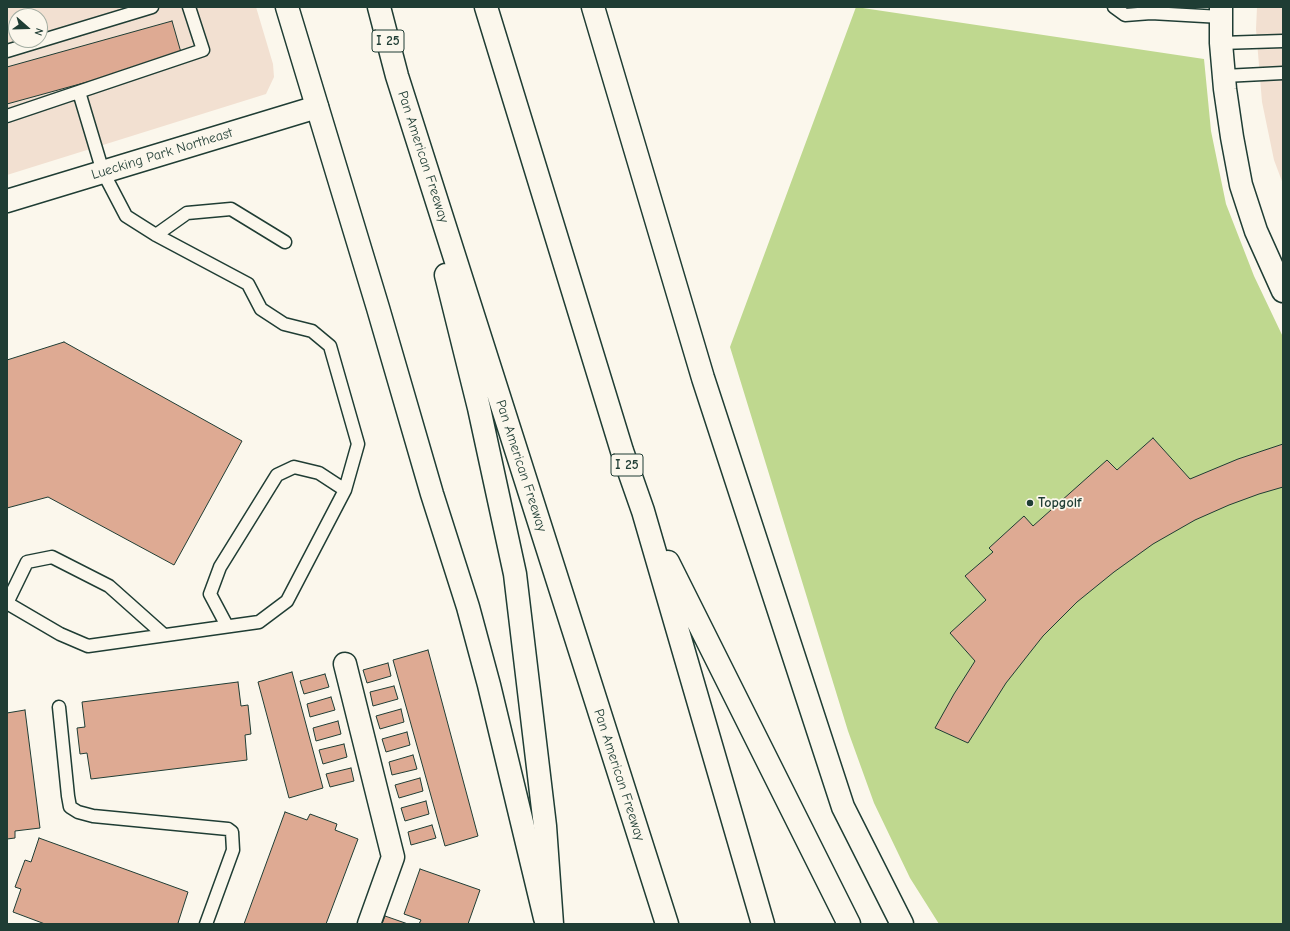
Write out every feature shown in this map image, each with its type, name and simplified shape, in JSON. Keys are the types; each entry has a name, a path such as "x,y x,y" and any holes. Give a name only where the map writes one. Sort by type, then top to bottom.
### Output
{"main road":[{"path":"287,7 378,308 432,494 468,607 489,686 547,924"},
{"name":"Pan American Freeway","path":"379,7 397,76 667,924"},
{"name":"I 25","path":"486,7 622,451 643,511 763,924"},
{"path":"593,7 703,378 843,807 902,924"},
{"path":"1221,12 1221,43 1224,76 1232,137 1241,185 1256,231 1283,291"},
{"path":"397,76 479,408 515,574 545,826 552,924"},
{"name":"Luecking Park Northeast","path":"7,201 317,107"},
{"path":"643,511 849,924"},
{"path":"346,664 393,857 369,924"}],"lane":[{"path":"7,51 152,7"},
{"path":"7,116 203,50 189,7"},
{"path":"1114,7 1125,15 1221,12"},
{"path":"1221,43 1283,41"},
{"path":"1224,76 1283,73"},
{"path":"79,92 103,172 126,216 156,236 248,284 261,309 284,324 312,331 330,346 358,444 345,490 287,601 259,622 88,646 60,634 7,603 27,562 52,557 109,586 164,635"},
{"path":"156,236 187,213 231,209 285,242"},
{"path":"227,626 210,594 220,567 277,475 294,467 319,473 345,490"},
{"path":"59,707 70,807 78,812 93,816 228,828 232,832 233,850 206,924"}],"shaded area":[{"path":"7,7 256,7 273,64 274,77 266,94 7,175"},
{"path":"1257,7 1283,7 1283,184 1274,160 1262,102 1256,29"}],"green space":[{"name":"Topgolf","path":"856,7 1204,59 1211,131 1226,204 1254,276 1283,337 1283,924 939,924 910,878 874,803 848,731 730,347"}],"building":[{"path":"172,21 182,56 7,104 7,67"},
{"path":"64,342 242,441 174,565 48,497 7,508 7,360"},
{"path":"1153,438 1190,479 1238,459 1283,444 1283,487 1229,505 1195,520 1153,544 1114,572 1077,602 1043,636 1006,683 968,743 935,728 975,661 950,633 986,600 965,576 993,552 989,548 1024,516 1033,526 1107,460 1117,470"},
{"path":"428,650 478,836 445,846 393,660"},
{"path":"388,663 391,676 367,683 363,670"},
{"path":"292,672 323,788 289,798 258,682"},
{"path":"325,674 329,687 304,694 300,681"},
{"path":"238,682 241,706 248,705 251,734 245,735 247,760 91,779 87,753 80,754 77,728 85,727 82,702"},
{"path":"394,686 398,699 373,706 370,692"},
{"path":"331,697 335,710 310,717 307,704"},
{"path":"401,709 404,722 380,729 376,716"},
{"path":"25,710 40,828 15,831 15,838 7,839 7,713"},
{"path":"338,721 341,734 316,741 313,728"},
{"path":"407,732 410,745 386,752 382,739"},
{"path":"344,744 347,757 323,764 319,750"},
{"path":"413,755 417,769 392,775 389,762"},
{"path":"351,768 354,781 330,787 326,774"},
{"path":"420,778 423,791 399,798 395,785"},
{"path":"426,801 429,814 405,821 401,808"},
{"path":"285,812 307,820 310,814 337,824 335,830 358,839 326,924 244,924"},
{"path":"432,825 436,838 411,845 408,832"},
{"path":"39,838 188,892 178,923 181,924 45,924 13,912 21,889 15,887 25,860 31,862"},
{"path":"420,869 480,890 468,924 419,924 421,920 404,914"},
{"path":"385,916 408,924 382,924"}],"place":[{"name":"Topgolf","path":"1030,503"}]}
